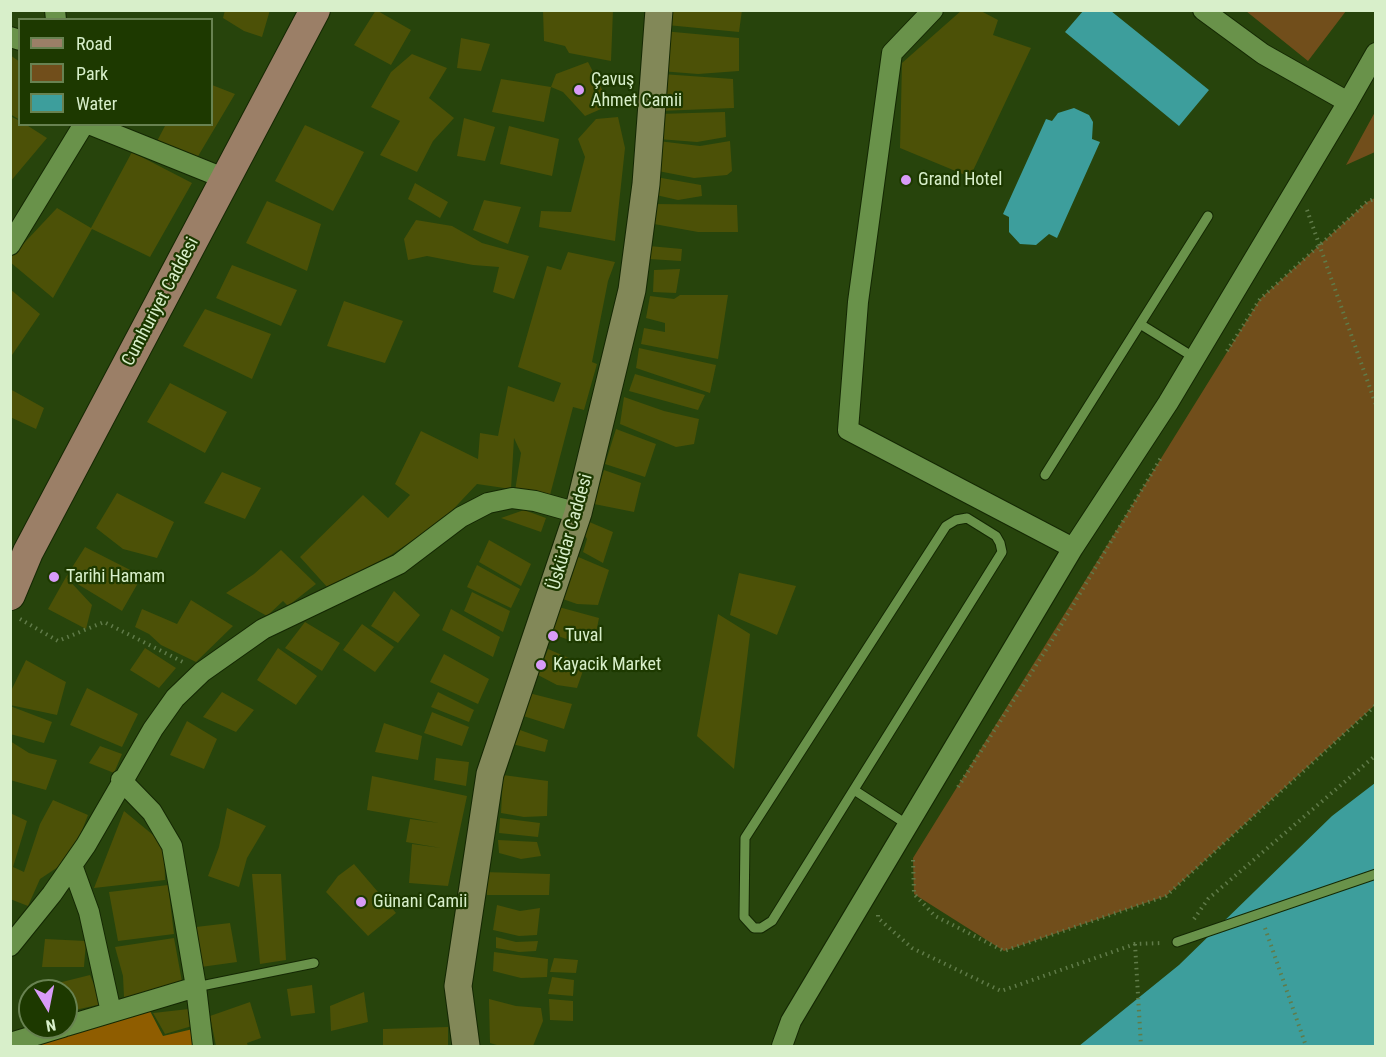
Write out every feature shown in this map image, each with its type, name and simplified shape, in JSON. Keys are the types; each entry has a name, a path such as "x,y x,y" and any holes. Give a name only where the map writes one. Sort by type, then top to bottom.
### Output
{"main road":[{"name":"Cumhuriyet Caddesi","path":"10,595 28,552 315,10"},
{"name":"Üsküdar Caddesi","path":"466,1047 458,986 490,774 578,513 632,290 646,184 656,19"}],"street":[{"path":"933,10 892,53 858,302 848,430 1073,548"},
{"path":"1203,10 1263,54 1348,102"},
{"path":"782,1047 791,1021 1073,548 1195,358 1376,53"},
{"path":"10,244 83,126"},
{"path":"94,126 226,178"},
{"path":"10,945 72,865 121,780 175,698 202,672 263,629 399,564 461,517 488,503 512,498 578,513"},
{"path":"121,780 152,812 172,846 196,987 203,1047"},
{"path":"72,865 89,912 111,1012"},
{"path":"78,1022 196,987"}],"lane":[{"path":"1044,475 1208,216"},
{"path":"1140,324 1195,358"},
{"path":"967,518 996,536 1002,552 854,790 772,921 761,928 750,925 744,917 745,838 946,526 956,520 967,518"},
{"path":"854,790 908,825"},
{"path":"1177,942 1376,874"},
{"path":"196,987 314,963"}],"path":[{"path":"1298,185 1376,405"},
{"path":"1224,355 1260,299 1367,202 1376,198"},
{"path":"957,789 1051,642 1164,451"},
{"path":"10,613 58,641 104,622 202,672"},
{"path":"913,858 914,894 935,916 1004,951 1166,896 1376,705"},
{"path":"878,908 878,918 912,948 1001,991 1135,944 1177,942 1208,899 1376,755"},
{"path":"1260,913 1306,1047"},
{"path":"1135,944 1141,1047"}],"green space":[{"path":"1246,11 1346,11 1308,61"},
{"path":"1375,112 1375,152 1346,165"},
{"path":"1375,198 1375,705 1166,896 1004,951 914,894 913,858 1260,299 1367,202"}],"shaded area":[{"path":"150,1011 163,1036 193,1029 195,1046 14,1046 41,1039 78,1039 78,1030"}],"water":[{"path":"1083,11 1111,11 1209,90 1179,126 1065,32"},
{"path":"1074,108 1089,115 1093,122 1092,139 1100,142 1057,238 1049,234 1036,245 1020,244 1009,232 1009,217 1003,214 1046,119 1052,121 1058,113"},
{"path":"1375,783 1375,1046 1079,1046 1179,965 1332,816"}],"building":[{"path":"225,10 270,10 262,37 244,31 223,18"},
{"path":"376,10 411,30 391,65 354,45"},
{"path":"543,10 613,10 611,61 569,53 565,46 544,41"},
{"path":"667,10 742,10 739,32 667,25"},
{"path":"962,10 979,10 998,20 993,35 1031,48 970,177 900,148 902,63"},
{"path":"663,31 739,38 739,71 698,74 660,71"},
{"path":"461,38 490,44 481,71 457,68"},
{"path":"412,54 447,68 429,98 454,118 433,141 417,172 380,155 400,121 371,107 391,72"},
{"path":"10,55 18,61 18,119 10,114"},
{"name":"Çavuş Ahmet Camii","path":"588,62 610,105 585,116 563,92 551,87 556,74"},
{"path":"662,74 733,79 734,108 659,111"},
{"path":"501,79 551,87 544,122 492,112"},
{"path":"213,85 235,94 194,163 155,145 165,126 213,126"},
{"path":"725,112 726,137 697,142 658,139 658,114"},
{"path":"10,116 18,120 18,126 28,126 47,138 10,182"},
{"path":"618,117 625,148 615,241 539,227 541,211 571,212 585,157 578,139 596,119"},
{"path":"464,118 495,127 485,161 457,156"},
{"path":"305,125 364,152 333,211 275,181"},
{"path":"509,126 559,139 552,176 500,164"},
{"path":"658,141 700,146 730,141 732,171 727,175 694,178 658,171"},
{"path":"132,152 192,183 150,257 92,229 53,298 10,262 10,258 57,208 91,228"},
{"path":"656,177 701,185 702,196 678,200 656,195"},
{"path":"415,183 448,202 440,218 408,199"},
{"path":"484,200 521,207 508,244 473,230"},
{"path":"267,201 321,224 307,271 246,243"},
{"path":"655,204 737,205 738,232 698,232 654,224"},
{"path":"416,220 452,226 482,243 529,256 514,299 493,292 499,267 473,265 427,256 408,260 404,239"},
{"path":"649,246 682,249 681,261 649,259"},
{"path":"568,252 615,262 608,281 592,362 597,364 584,410 573,407 550,495 515,491 521,453 514,438 511,489 477,484 444,519 391,555 328,588 300,557 363,495 388,518 410,495 395,484 421,431 478,459 480,433 498,436 508,386 554,402 561,383 518,367 547,266 561,270"},
{"path":"232,265 297,290 281,326 216,298"},
{"path":"680,269 676,293 653,292 654,270"},
{"path":"10,289 40,314 10,358"},
{"path":"680,295 728,295 718,359 641,344 644,328 665,332 665,323 646,318 650,296 674,299"},
{"path":"344,301 403,321 385,363 327,346"},
{"path":"205,309 271,334 252,379 183,346"},
{"path":"639,348 716,365 710,393 636,368"},
{"path":"635,374 705,395 698,410 629,391"},
{"path":"170,383 227,412 205,453 147,422"},
{"path":"10,389 44,408 36,429 10,417"},
{"path":"624,397 664,411 699,419 694,444 676,447 620,424"},
{"path":"616,429 656,444 645,477 605,464"},
{"path":"604,470 641,483 634,512 594,504"},
{"path":"222,472 261,488 245,519 204,503"},
{"path":"117,493 174,522 157,558 123,549 96,528"},
{"path":"524,510 546,518 541,532 501,518"},
{"path":"587,521 613,532 603,563 583,552 587,539 584,534"},
{"path":"489,540 531,564 521,586 479,562"},
{"path":"85,547 142,576 122,611 66,577"},
{"path":"281,550 316,584 288,606 283,601 267,616 226,593 254,574"},
{"path":"576,556 609,570 598,605 577,604 560,598"},
{"path":"477,565 520,589 511,608 467,587"},
{"path":"739,573 796,586 777,635 730,615"},
{"path":"66,577 92,605 86,629 48,609"},
{"path":"394,591 420,615 398,643 371,626"},
{"path":"472,592 510,611 503,632 464,611"},
{"path":"191,600 233,626 196,662 161,645 149,634 135,627 142,609 177,624"},
{"path":"555,606 599,618 594,643 569,640 550,633"},
{"path":"451,609 500,637 493,657 442,630"},
{"path":"718,614 750,634 734,769 697,736"},
{"path":"305,622 340,643 322,671 285,648"},
{"path":"362,624 394,647 375,672 343,650"},
{"path":"145,648 176,668 159,688 130,670"},
{"path":"278,648 317,676 296,705 257,680"},
{"path":"548,649 585,665 577,688 557,685 538,675"},
{"path":"444,654 489,679 478,704 430,682"},
{"path":"26,660 66,682 57,715 10,705 10,693"},
{"path":"87,688 138,714 122,747 70,725"},
{"path":"222,692 254,710 236,732 203,717"},
{"path":"438,692 474,710 469,722 431,707"},
{"path":"525,692 572,704 564,729 517,714"},
{"path":"10,706 52,722 44,743 10,734"},
{"path":"432,712 469,727 462,746 424,733"},
{"path":"187,721 217,739 204,769 170,755"},
{"path":"384,723 422,736 418,760 375,752"},
{"path":"520,730 548,740 545,752 512,744"},
{"path":"10,741 29,753 57,760 46,790 10,780"},
{"path":"100,746 122,754 114,773 89,763"},
{"path":"436,758 469,762 466,786 434,780"},
{"path":"503,775 548,781 547,816 524,817 501,813"},
{"path":"372,776 467,796 448,886 409,883 412,844 441,848 406,842 410,819 439,823 367,810"},
{"path":"53,800 88,815 79,838 61,865 40,879 28,906 10,899 10,813 27,821 13,867 24,872 40,824"},
{"path":"227,808 266,826 247,858 239,887 208,876 219,847"},
{"path":"124,811 164,844 165,880 94,888"},
{"path":"500,818 540,823 538,837 499,833"},
{"path":"498,840 537,842 541,856 521,859 499,853"},
{"name":"Günani Camii","path":"354,864 396,913 368,936 326,892 338,876"},
{"path":"484,872 550,874 549,895 487,895"},
{"path":"252,874 281,874 286,960 260,964"},
{"path":"168,885 174,934 118,941 109,892"},
{"path":"497,905 520,911 540,908 537,935 519,936 493,930"},
{"path":"230,923 237,962 201,967 196,927"},
{"path":"496,937 516,942 538,941 536,951 519,952 496,948"},
{"path":"174,938 183,987 124,997 123,976 115,947"},
{"path":"45,939 86,941 84,967 42,967"},
{"path":"494,952 548,959 547,977 521,978 493,971"},
{"path":"554,958 578,960 576,973 550,972"},
{"path":"90,975 102,1004 78,1009 78,979 74,979"},
{"path":"552,977 574,980 573,996 548,994"},
{"path":"312,985 315,1013 291,1016 287,989"},
{"path":"364,992 368,1022 331,1031 330,1006"},
{"path":"489,999 516,1006 541,1008 543,1021 533,1046 500,1046 490,1043"},
{"path":"549,999 573,1001 573,1021 550,1020"},
{"path":"250,1002 261,1038 247,1043 248,1046 216,1046 210,1016"},
{"path":"189,1009 192,1026 165,1034 153,1013"},
{"path":"448,1027 448,1046 383,1046 383,1029"}],"place":[{"name":"Çavuş Ahmet Camii","path":"579,90"},
{"name":"Grand Hotel","path":"906,180"},
{"name":"Tarihi Hamam","path":"54,577"},
{"name":"Tuval","path":"553,636"},
{"name":"Kayacik Market","path":"541,665"},
{"name":"Günani Camii","path":"361,902"}]}
